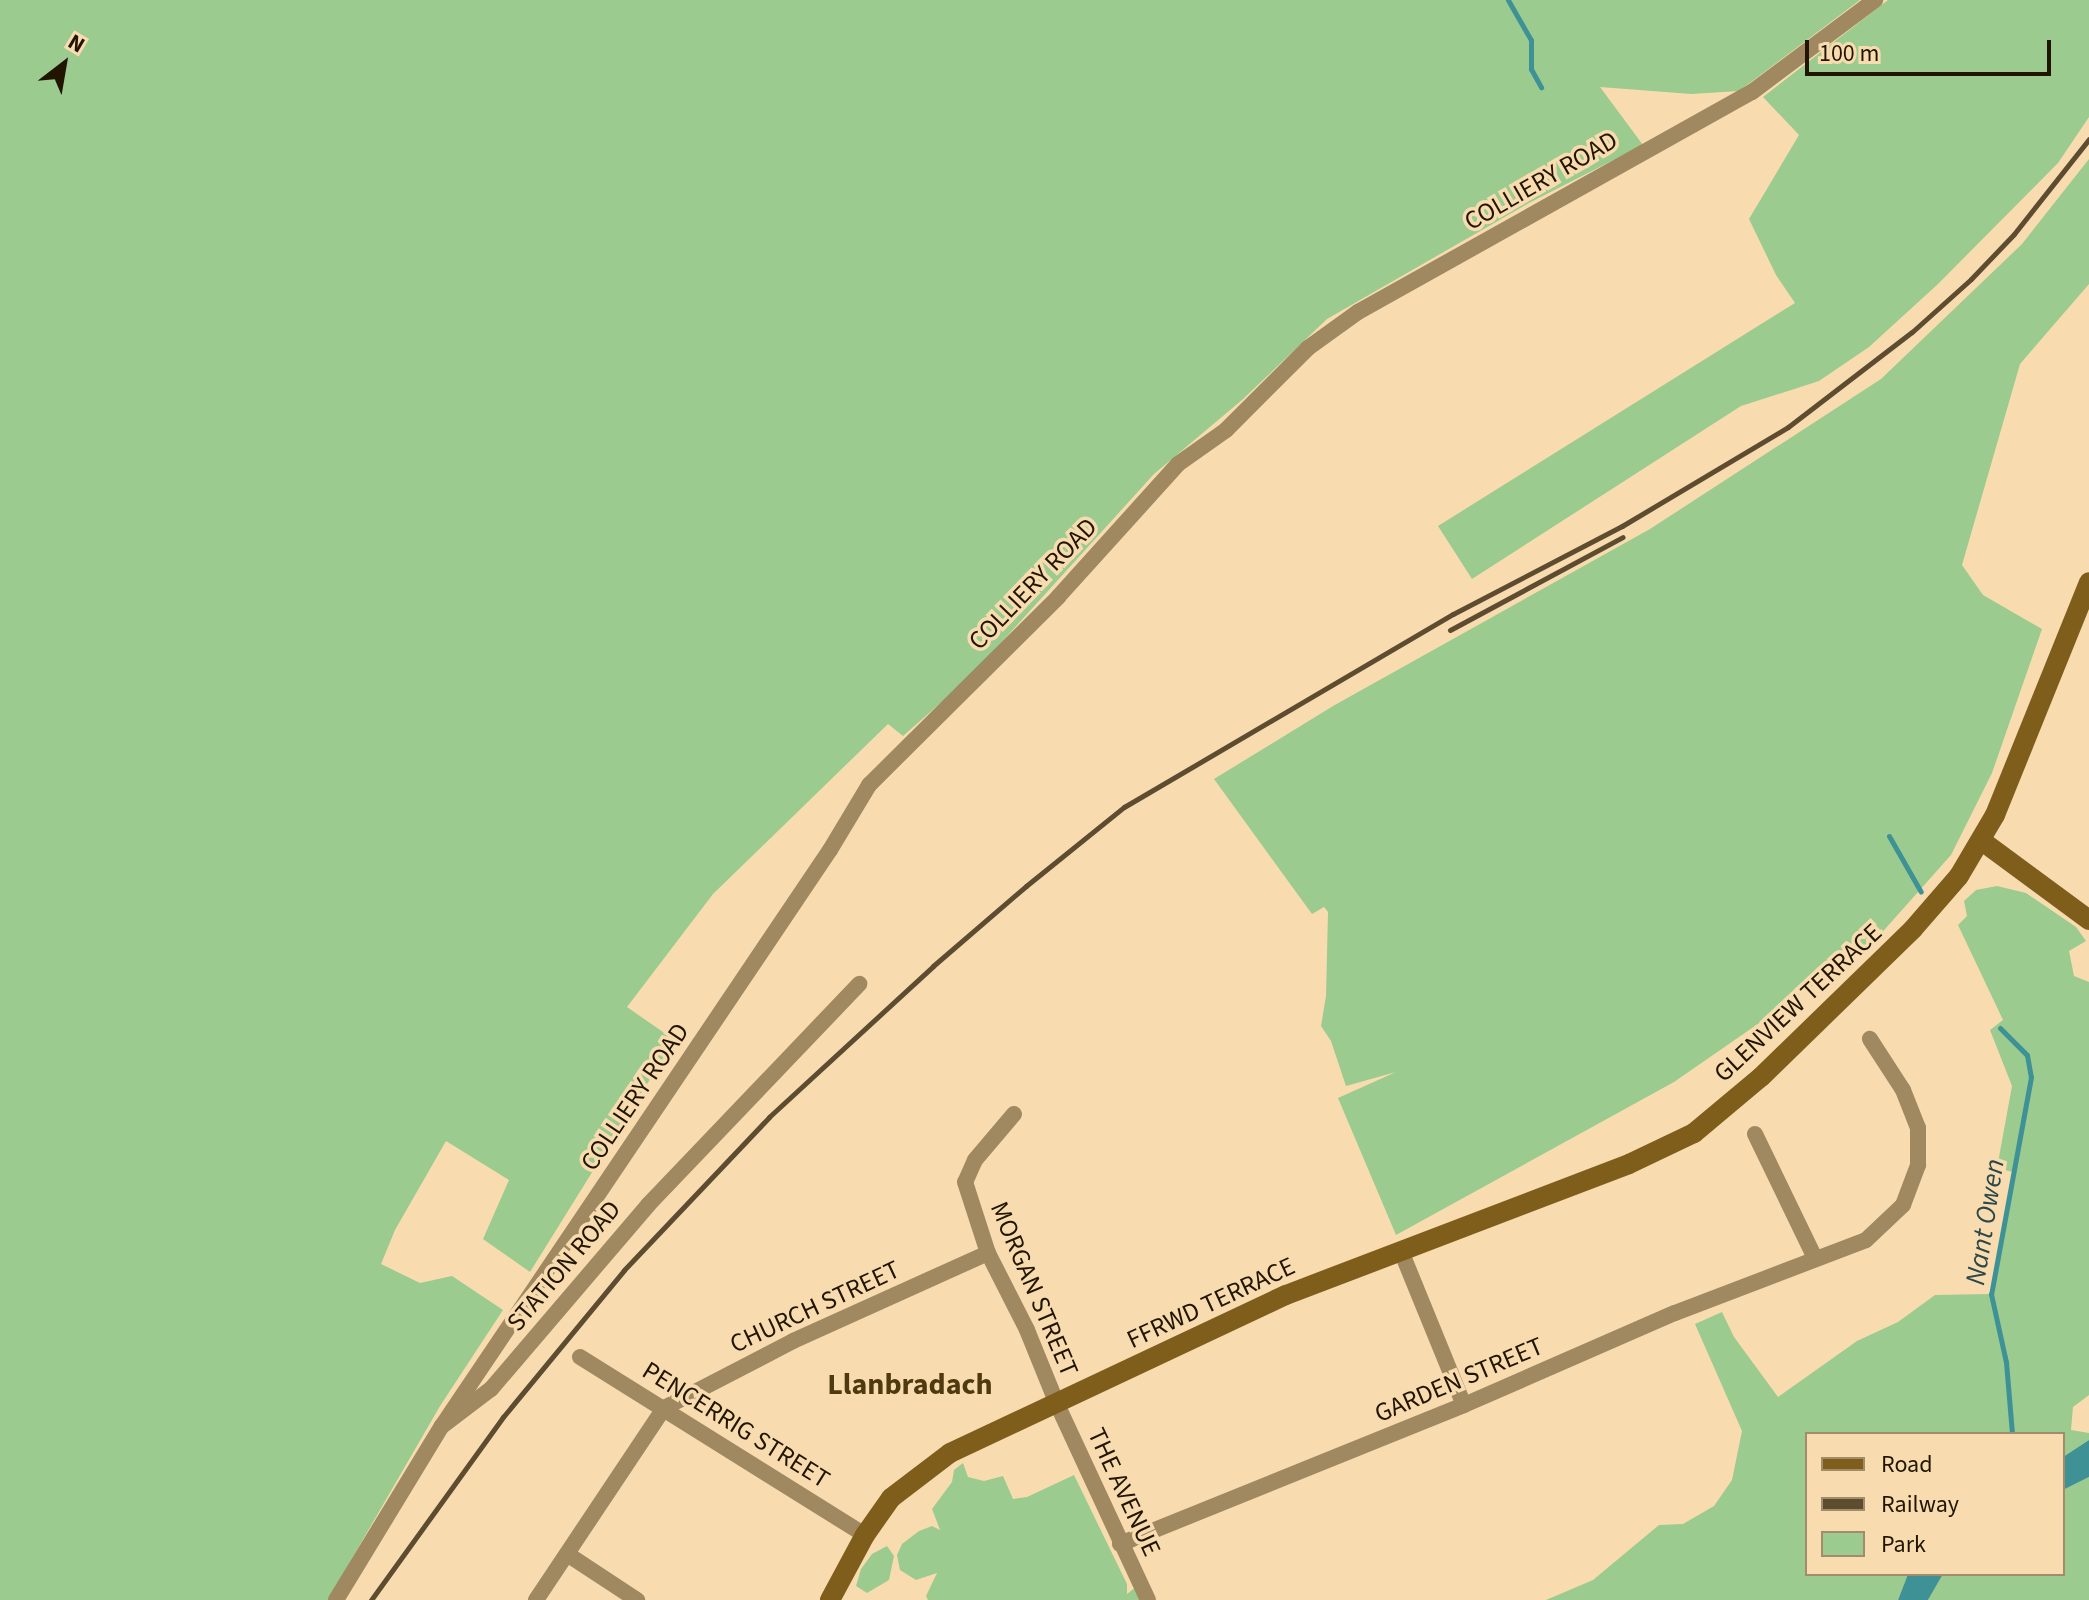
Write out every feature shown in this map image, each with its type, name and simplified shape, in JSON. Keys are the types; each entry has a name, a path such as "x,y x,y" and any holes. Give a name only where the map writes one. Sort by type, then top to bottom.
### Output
{"street":[{"name":"COLLIERY ROAD","path":"442,1426 830,850 869,785 1058,597 1178,464 1226,430 1308,348 1358,312 1752,92 1875,0"},
{"name":"GLENVIEW TERRACE","path":"1395,1253 1629,1164 1694,1133 1761,1077 1913,929 1959,876 1982,841 2089,582"},
{"path":"1982,841 2024,868 2089,920"},
{"name":"STATION ROAD","path":"336,1600 442,1426 491,1389 627,1227 859,984"},
{"name":"GARDEN STREET","path":"1120,1544 1815,1258 1866,1240 1903,1205 1918,1165 1918,1128 1903,1090 1870,1039"},
{"name":"MORGAN STREET","path":"1014,1114 975,1160 965,1182 988,1253 1027,1330 1057,1404"},
{"path":"1755,1134 1815,1258"},
{"name":"CHURCH STREET","path":"664,1408 793,1341 988,1253"},
{"path":"1395,1253 1464,1405"},
{"name":"FFRWD TERRACE","path":"830,1600 865,1535 891,1498 919,1474 987,1433 1057,1404 1286,1295 1395,1253"},
{"name":"PENCERRIG STREET","path":"580,1357 865,1535"},
{"name":"THE AVENUE","path":"1057,1404 1148,1600"},
{"path":"536,1600 664,1408"},
{"path":"567,1554 637,1600"}],"green space":[{"path":"0,0 1860,0 1739,91 1691,94 1600,87 1643,145 1529,203 1327,319 1242,400 1154,474 970,677 903,736 888,724 713,894 627,1007 663,1032 677,1036 530,1272 483,1239 509,1180 446,1141 395,1230 381,1264 420,1283 452,1276 503,1310 440,1406 328,1600 0,1600"},
{"path":"1888,0 2089,0 2089,117 2058,163 1938,284 1869,347 1819,381 1741,406 1472,579 1438,526 1795,303 1776,275 1749,219 1799,135 1763,97"},
{"path":"2089,159 2089,284 2020,364 1962,565 1983,595 2042,629 1992,773 1951,855 1869,947 1674,1082 1396,1235 1338,1098 1396,1072 1346,1086 1331,1041 1321,1026 1326,996 1328,912 1324,907 1312,914 1214,779 1333,706 1650,529 1881,379 2022,244"},
{"path":"1997,886 2026,893 2076,927 2086,941 2069,951 2074,976 2089,982 2089,1395 2073,1407 2071,1430 2089,1433 2089,1440 2065,1456 2065,1432 1805,1432 1805,1576 1907,1576 1898,1600 1546,1600 1593,1580 1659,1525 1683,1524 1714,1506 1732,1480 1742,1431 1695,1324 1722,1312 1734,1337 1778,1397 1857,1341 1898,1322 1935,1295 1991,1294 2013,1172 1997,1168 2012,1086 1990,1030 2003,1020 1958,925 1967,916 1964,901 1976,890"},
{"path":"963,1463 968,1477 984,1481 1003,1476 1013,1499 1027,1497 1074,1475 1127,1584 1127,1594 1136,1587 1144,1600 928,1600 926,1596 937,1573 916,1580 900,1570 897,1555 902,1544 919,1531 932,1526 940,1530 932,1509 952,1482 954,1470"},
{"path":"2089,1477 2089,1600 1928,1600 1942,1576 2065,1576 2065,1489"},
{"path":"887,1546 894,1556 889,1580 867,1593 856,1586 861,1569 872,1554"}],"water":[{"path":"2089,1440 2089,1477 2065,1489 2065,1456"},
{"path":"1907,1576 1942,1576 1928,1600 1898,1600"}],"waterway":[{"name":"Nant Owen","path":"1508,0 1531,40 1531,69 1541,87"},
{"name":"Nant Owen","path":"1889,836 1921,892"},
{"name":"Nant Owen","path":"2000,1028 2027,1055 2031,1077 1991,1294 2006,1362 2012,1432"}],"railway":[{"path":"371,1600 503,1417 624,1270 769,1117 933,966 1026,886 1124,807 1453,614 1622,526 1788,427 1912,332 1971,279 2014,234 2089,139"},
{"path":"1450,630 1623,537"}],"district":[{"name":"Llanbradach","path":"910,1385"}]}
